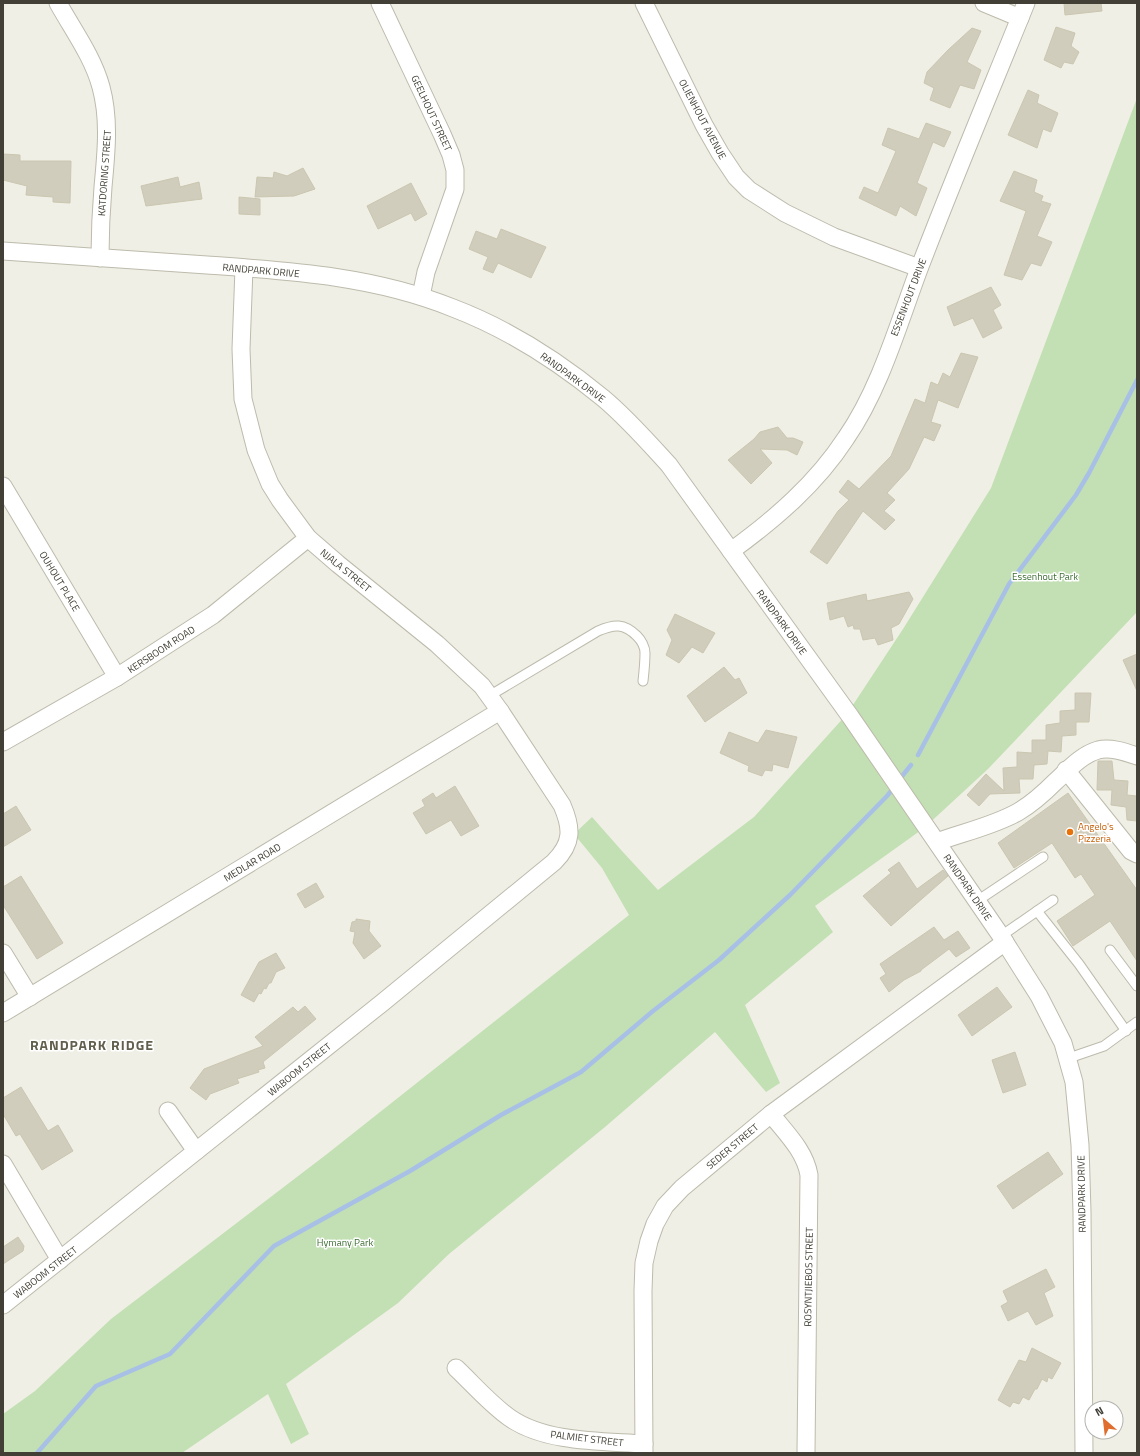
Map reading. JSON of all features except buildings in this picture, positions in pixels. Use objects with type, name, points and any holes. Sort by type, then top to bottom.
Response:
[{"type":"street","name":"KATDORING STREET","points":[[58,3],[87,53],[101,86],[105,105],[107,136],[100,225],[100,258]]},
{"type":"street","name":"GEELHOUT STREET","points":[[380,3],[442,134],[451,155],[455,170],[455,189],[426,272],[421,296]]},
{"type":"street","name":"OLIENHOUT AVENUE","points":[[644,3],[704,125],[736,177],[749,190],[785,213],[834,237],[919,268]]},
{"type":"street","points":[[984,3],[1023,10]]},
{"type":"street","name":"ESSENHOUT DRIVE","points":[[731,551],[753,535],[804,491],[848,437],[858,421],[875,386],[919,268],[1023,10]]},
{"type":"street","name":"RANDPARK DRIVE","points":[[3,251],[335,276],[385,286],[421,296],[471,315],[551,359],[604,398],[641,434],[669,465],[892,776],[937,842],[1003,939],[1039,996],[1063,1043],[1069,1058],[1074,1082],[1080,1144],[1084,1453]]},
{"type":"street","name":"NJALA STREET","points":[[244,268],[241,368],[243,399],[256,450],[270,484],[308,538],[437,644],[467,670],[482,686],[554,792],[568,818]]},
{"type":"street","name":"OUHOUT PLACE","points":[[3,486],[117,677]]},
{"type":"street","name":"KERSBOOM ROAD","points":[[3,742],[117,677],[213,615],[308,538]]},
{"type":"street","name":"MEDLAR ROAD","points":[[3,1013],[500,711]]},
{"type":"street","points":[[937,842],[1005,818],[1020,811],[1056,781],[1066,770],[1086,756],[1098,750],[1112,749],[1137,756]]},
{"type":"street","points":[[1066,770],[1131,851],[1137,854]]},
{"type":"street","name":"WABOOM STREET","points":[[3,1305],[382,1003],[554,862],[562,853],[568,842],[568,818]]},
{"type":"street","name":"SEDER STREET","points":[[644,1449],[644,1263],[655,1224],[665,1206],[682,1188],[771,1114],[1003,939]]},
{"type":"street","points":[[3,952],[30,997]]},
{"type":"street","points":[[168,1111],[196,1151]]},
{"type":"street","name":"ROSYNTJIEBOS STREET","points":[[771,1114],[799,1149],[807,1166],[809,1176],[806,1453]]},
{"type":"street","points":[[3,1164],[60,1260]]},
{"type":"street","name":"PALMIET STREET","points":[[456,1368],[499,1409],[511,1419],[526,1427],[555,1436],[644,1449]]},
{"type":"lane","points":[[490,696],[598,631],[609,626],[629,628],[641,640],[645,651],[643,681]]},
{"type":"lane","points":[[977,901],[1043,856]]},
{"type":"lane","points":[[1003,939],[1053,900]]},
{"type":"lane","points":[[1037,911],[1079,964],[1126,1031]]},
{"type":"lane","points":[[1110,950],[1137,986]]},
{"type":"lane","points":[[1069,1058],[1104,1046],[1137,1022]]},
{"type":"green space","name":"Hymany Park","points":[[1137,98],[1137,612],[988,769],[924,828],[815,906],[833,932],[745,1005],[780,1083],[766,1092],[715,1032],[605,1127],[449,1254],[398,1303],[286,1384],[309,1434],[291,1444],[268,1394],[182,1453],[3,1453],[3,1414],[35,1391],[111,1319],[327,1154],[629,915],[602,868],[574,834],[592,817],[658,890],[754,817],[847,714],[903,629],[991,488]]},
{"type":"waterway","points":[[918,755],[1009,584],[1076,495],[1137,380]]},
{"type":"waterway","points":[[899,780],[911,765]]},
{"type":"waterway","points":[[37,1453],[96,1386],[170,1354],[274,1246],[410,1171],[501,1115],[581,1072],[653,1011],[719,960],[790,895],[895,786]]},
{"type":"place","name":"Angelo's Pizzeria","points":[[1070,832]]},
{"type":"district","name":"RANDPARK RIDGE","points":[[92,1045]]},
{"type":"park label","name":"Essenhout Park","points":[[1045,576]]}]
